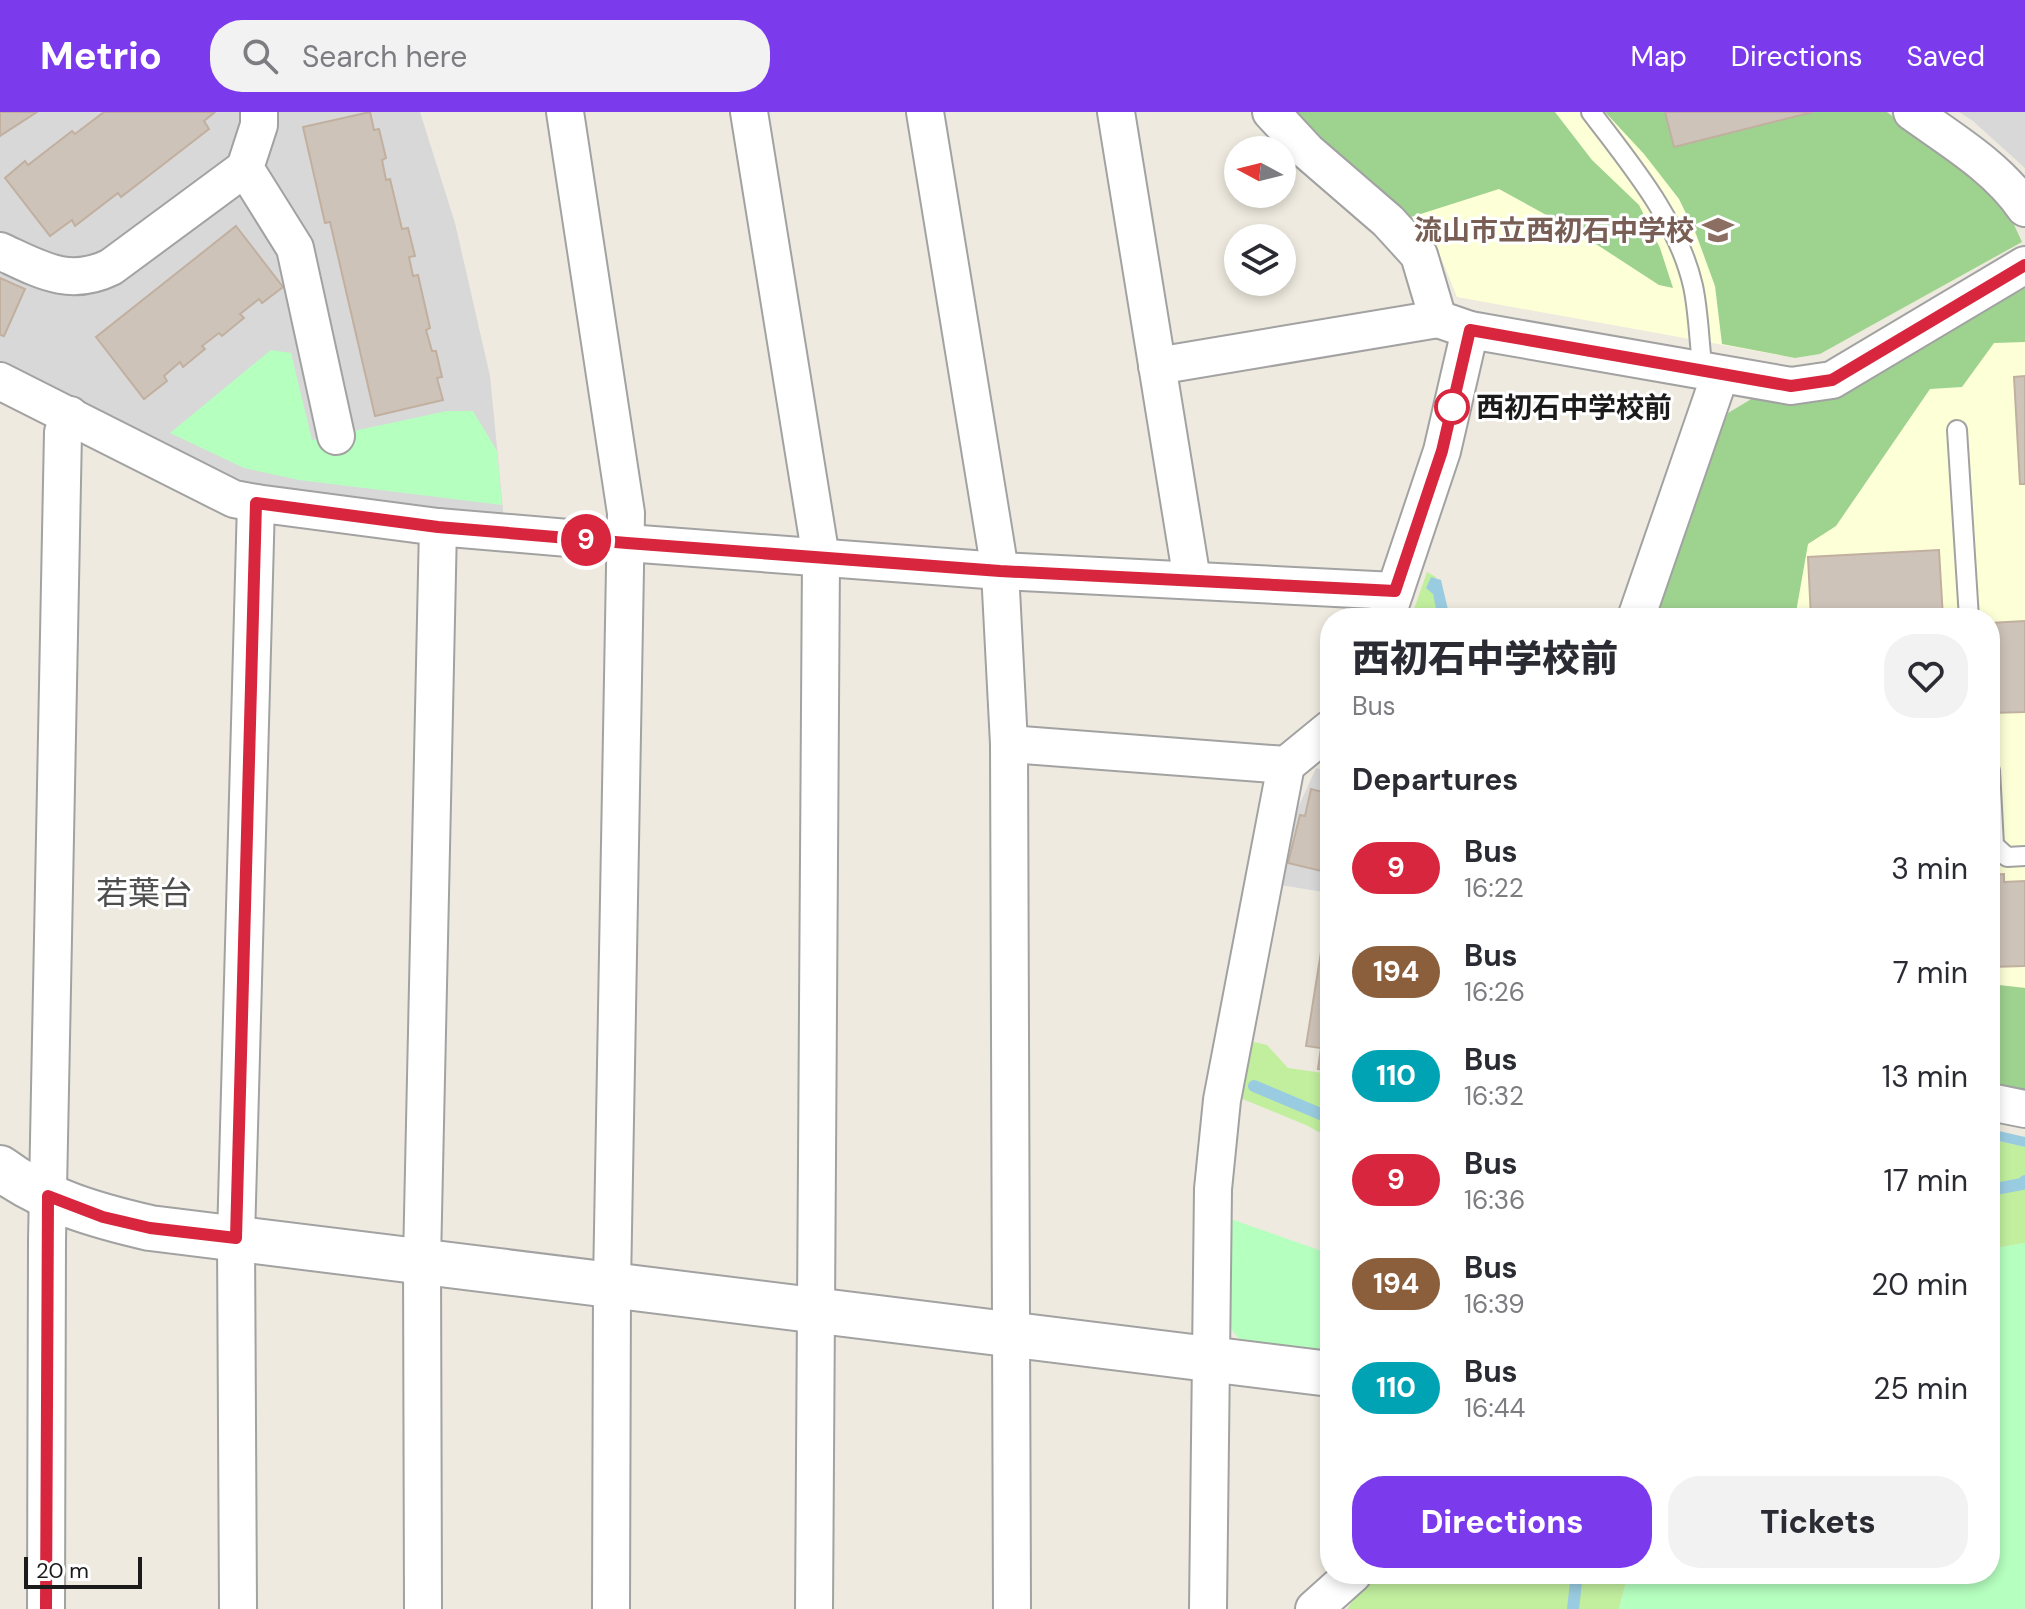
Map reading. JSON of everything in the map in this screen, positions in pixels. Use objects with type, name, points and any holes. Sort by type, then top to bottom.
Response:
[{"type":"street","points":[[0,251],[50,274],[73,277],[96,274],[111,267],[245,168],[259,125],[259,112]]},
{"type":"street","points":[[565,112],[626,513],[627,543],[612,1285],[611,1609]]},
{"type":"street","points":[[749,112],[821,558],[814,1609]]},
{"type":"street","points":[[925,112],[1000,571],[1009,744],[1012,1609]]},
{"type":"street","points":[[1116,112],[1192,580]]},
{"type":"street","points":[[0,381],[234,499],[256,503],[438,527],[1000,571],[1192,580],[1390,605],[1442,451],[1454,324],[1419,255],[1388,221],[1307,151],[1271,112]]},
{"type":"street","points":[[1912,112],[2012,189],[2025,208]]},
{"type":"street","points":[[245,168],[295,248],[336,436]]},
{"type":"street","points":[[1157,366],[1454,324],[1711,374],[1791,386],[1832,380],[2025,265]]},
{"type":"street","points":[[1639,608],[1711,374]]},
{"type":"street","points":[[46,1609],[48,1196],[63,432],[70,415]]},
{"type":"street","points":[[238,1609],[236,1238],[256,503]]},
{"type":"street","points":[[423,1609],[422,1261],[438,527]]},
{"type":"street","points":[[1208,1609],[1213,1189],[1222,1100],[1286,765],[1320,737]]},
{"type":"street","points":[[1009,744],[1286,765]]},
{"type":"street","points":[[2000,1104],[2025,1109]]},
{"type":"street","points":[[0,1168],[23,1185],[48,1196],[103,1217],[150,1228],[1320,1373]]},
{"type":"street","points":[[1314,1609],[1342,1584]]},
{"type":"lane","points":[[1591,112],[1633,168],[1676,234],[1694,287],[1711,374]]},
{"type":"lane","points":[[1957,430],[1968,608]]},
{"type":"lane","points":[[2000,851],[2007,857],[2025,856]]},
{"type":"shaded area","points":[[0,112],[420,112],[455,223],[490,376],[504,520],[295,493],[243,481],[0,361]]},
{"type":"shaded area","name":"流山市立西初石中学校","points":[[1290,112],[1887,112],[2022,242],[1820,354],[1795,358],[1457,297],[1440,255],[1408,218]]},
{"type":"shaded area","points":[[1959,112],[2025,112],[2025,168],[1973,121]]},
{"type":"shaded area","points":[[2025,288],[2025,988],[2000,985],[2000,608],[1765,608],[1843,388]]},
{"type":"shaded area","points":[[1316,768],[1320,769],[1320,891],[1280,885],[1298,808]]},
{"type":"green space","points":[[1290,112],[1555,112],[1592,160],[1639,205],[1660,248],[1673,288],[1659,285],[1579,233],[1499,189],[1408,218]]},
{"type":"green space","points":[[1605,112],[1665,112],[1675,147],[1813,112],[1887,112],[2004,203],[2022,242],[1820,354],[1795,358],[1722,344],[1715,286],[1679,199],[1644,154]]},
{"type":"green space","points":[[2025,288],[2025,342],[1994,343],[1962,387],[1930,389],[1836,526],[1808,544],[1797,608],[1655,608],[1671,557],[1728,413],[1758,395],[1843,388]]},
{"type":"green space","points":[[271,350],[291,353],[312,440],[447,411],[473,411],[497,451],[502,505],[299,480],[244,468],[170,433]]},
{"type":"green space","points":[[1427,572],[1436,577],[1431,588],[1438,608],[1414,608]]},
{"type":"green space","points":[[2000,985],[2025,988],[2025,1091],[2000,1087]]},
{"type":"green space","points":[[1250,1041],[1267,1045],[1288,1068],[1320,1073],[1320,1111],[1256,1084],[1253,1091],[1320,1119],[1320,1133],[1306,1125],[1240,1098]]},
{"type":"green space","points":[[2000,1141],[2025,1147],[2025,1243],[2000,1247]]},
{"type":"green space","points":[[1228,1218],[1320,1250],[1320,1351],[1241,1341],[1226,1323]]},
{"type":"green space","points":[[2025,1243],[2025,1609],[1619,1609],[1625,1584],[2000,1584],[2000,1247]]},
{"type":"green space","points":[[1366,1584],[1625,1584],[1619,1609],[1347,1609]]},
{"type":"water","points":[[1431,577],[1441,580],[1448,608],[1436,608],[1433,594],[1426,588]]},
{"type":"water","points":[[2000,1131],[2025,1137],[2025,1147],[2000,1141]]},
{"type":"building","points":[[0,112],[37,112],[0,136]]},
{"type":"building","points":[[104,112],[215,112],[204,121],[209,129],[121,197],[118,193],[75,226],[72,220],[50,236],[5,178],[25,161],[28,165],[72,131],[75,134]]},
{"type":"building","points":[[370,112],[374,130],[379,129],[386,158],[382,160],[386,180],[390,179],[402,229],[408,228],[415,256],[409,257],[413,276],[418,275],[430,328],[426,330],[432,351],[436,351],[442,377],[437,378],[443,400],[375,416],[330,222],[325,223],[303,127]]},
{"type":"building","points":[[1665,112],[1813,112],[1674,147]]},
{"type":"building","points":[[236,226],[283,287],[262,303],[259,299],[240,314],[244,318],[222,336],[219,333],[202,346],[205,349],[183,367],[180,362],[164,376],[167,381],[144,399],[96,337]]},
{"type":"building","points":[[0,278],[25,289],[4,336],[0,335]]},
{"type":"building","points":[[2025,376],[2025,484],[2020,484],[2014,377]]},
{"type":"building","points":[[1939,550],[1942,608],[1811,608],[1808,557]]},
{"type":"building","points":[[2025,621],[2025,712],[2000,713],[2000,622]]},
{"type":"building","points":[[1311,789],[1320,791],[1320,871],[1288,863],[1300,815],[1305,816]]},
{"type":"building","points":[[2000,874],[2004,874],[2004,882],[2025,881],[2025,966],[2000,967]]},
{"type":"building","points":[[1320,958],[1320,1048],[1306,1046]]},
{"type":"waterway","points":[[1254,1086],[1320,1114]]},
{"type":"waterway","points":[[2000,1188],[2025,1181]]},
{"type":"waterway","points":[[1573,1609],[1576,1584]]},
{"type":"bus line","name":"9","points":[[46,1609],[48,1196],[103,1217],[150,1228],[236,1238],[256,503],[438,527],[627,543],[1000,571],[1395,591],[1442,451],[1470,330],[1791,386],[1832,380],[2025,265]]},
{"type":"place","name":"流山市立西初石中学校","points":[[1718,230]]},
{"type":"place","name":"西初石中学校前","points":[[1452,407]]},
{"type":"district","name":"若葉台","points":[[144,893]]}]
